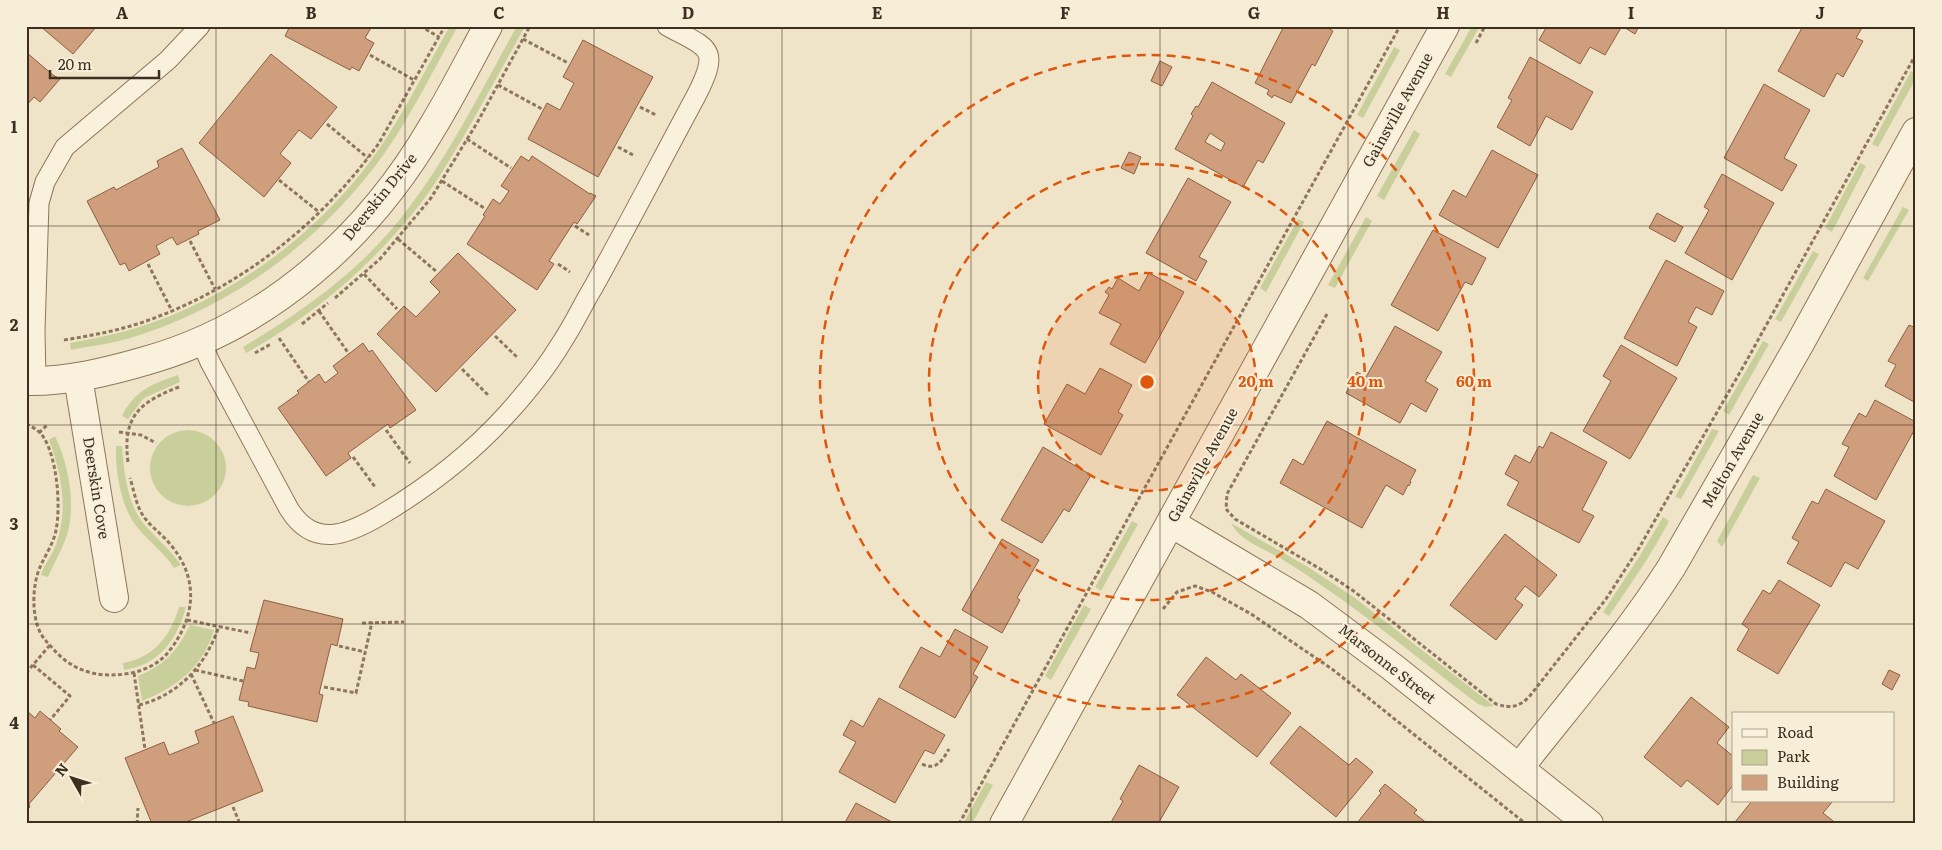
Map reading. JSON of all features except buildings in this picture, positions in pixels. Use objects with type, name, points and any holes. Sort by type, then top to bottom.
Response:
[{"type":"street","name":"Deerskin Drive","points":[[31,381],[78,377],[169,355],[264,309],[315,270],[356,232],[393,185],[433,127],[488,26]]},
{"type":"street","name":"Gainsville Avenue","points":[[1004,824],[1445,26]]},
{"type":"street","name":"Melton Avenue","points":[[1520,768],[1620,641],[1671,568],[1799,345],[1916,132]]},
{"type":"street","name":"Deerskin Cove","points":[[78,377],[114,598]]},
{"type":"street","name":"Marsonne Street","points":[[1171,523],[1309,605],[1391,666],[1589,824]]},
{"type":"lane","points":[[31,381],[35,345],[39,203],[45,182],[65,148],[168,60],[200,26]]},
{"type":"lane","points":[[201,341],[210,362],[289,509],[305,528],[316,533],[328,535],[343,533],[365,524],[427,486],[459,461],[508,413],[562,342],[614,250],[708,72],[710,56],[702,45],[667,26]]},
{"type":"path","points":[[420,26],[440,37]]},
{"type":"path","points":[[35,345],[122,328],[172,311],[237,277],[275,251],[308,224],[344,188],[368,158],[446,26]]},
{"type":"path","points":[[959,824],[1400,26]]},
{"type":"path","points":[[1476,43],[1485,26]]},
{"type":"path","points":[[523,39],[568,63]]},
{"type":"path","points":[[1328,311],[1227,494],[1226,509],[1235,519],[1322,570],[1355,592],[1496,704],[1508,708],[1516,707],[1522,704],[1528,697],[1592,618],[1640,548],[1747,360],[1916,54]]},
{"type":"path","points":[[370,55],[414,80]]},
{"type":"path","points":[[498,85],[542,109]]},
{"type":"path","points":[[327,124],[368,158]]},
{"type":"path","points":[[467,139],[511,168]]},
{"type":"path","points":[[279,180],[319,212]]},
{"type":"path","points":[[442,181],[484,208]]},
{"type":"path","points":[[398,239],[437,272]]},
{"type":"path","points":[[190,241],[215,289]]},
{"type":"path","points":[[148,264],[172,311]]},
{"type":"path","points":[[364,274],[397,309]]},
{"type":"path","points":[[319,311],[349,354]]},
{"type":"path","points":[[279,338],[309,382]]},
{"type":"path","points":[[462,368],[508,413]]},
{"type":"path","points":[[39,433],[47,425]]},
{"type":"path","points":[[386,430],[427,486]]},
{"type":"path","points":[[118,431],[141,435],[156,443]]},
{"type":"path","points":[[354,457],[390,509]]},
{"type":"path","points":[[1159,616],[1177,592],[1194,586],[1212,592],[1251,614],[1332,668],[1526,824]]},
{"type":"path","points":[[188,620],[251,633]]},
{"type":"path","points":[[362,622],[404,622]]},
{"type":"path","points":[[324,686],[356,693],[372,622]]},
{"type":"path","points":[[139,705],[154,702],[170,693],[196,670],[213,642],[219,626]]},
{"type":"path","points":[[26,674],[50,645]]},
{"type":"path","points":[[339,646],[365,652]]},
{"type":"path","points":[[34,665],[70,696],[50,720]]},
{"type":"path","points":[[196,670],[244,681]]},
{"type":"path","points":[[134,673],[146,749]]},
{"type":"path","points":[[191,674],[214,723]]},
{"type":"path","points":[[922,764],[928,767],[939,764],[949,749]]},
{"type":"path","points":[[233,807],[240,824]]},
{"type":"path","points":[[138,808],[138,824]]},
{"type":"green space","points":[[450,26],[458,26],[413,107],[384,154],[359,186],[303,242],[272,267],[239,289],[168,325],[130,338],[71,350],[70,343],[118,333],[153,322],[221,292],[253,272],[312,226],[362,172],[387,138]]},
{"type":"green space","points":[[517,26],[525,26],[464,136],[421,203],[402,226],[362,268],[319,305],[246,353],[243,347],[273,329],[330,288],[382,240],[427,183],[465,121]]},
{"type":"green space","points":[[1472,26],[1480,26],[1451,77],[1445,74]]},
{"type":"green space","points":[[1394,47],[1400,50],[1363,118],[1357,115]]},
{"type":"green space","points":[[1911,71],[1916,73],[1916,78],[1878,147],[1872,144]]},
{"type":"green space","points":[[1414,130],[1420,134],[1384,200],[1377,196]]},
{"type":"green space","points":[[1860,163],[1866,166],[1832,232],[1825,228]]},
{"type":"green space","points":[[1903,207],[1909,210],[1868,281],[1863,278]]},
{"type":"green space","points":[[1366,217],[1372,221],[1335,288],[1328,285]]},
{"type":"green space","points":[[1298,219],[1304,222],[1266,292],[1260,288]]},
{"type":"green space","points":[[1813,251],[1819,254],[1781,322],[1775,319]]},
{"type":"green space","points":[[1763,341],[1769,344],[1729,415],[1723,411]]},
{"type":"green space","points":[[178,375],[180,382],[144,398],[128,419],[122,416],[127,407],[145,389]]},
{"type":"green space","points":[[1712,429],[1719,431],[1681,499],[1675,497]]},
{"type":"green space","points":[[188,430],[203,433],[215,441],[223,453],[226,468],[223,483],[215,495],[203,503],[188,506],[173,503],[161,495],[153,483],[150,468],[153,453],[161,441],[173,433]]},
{"type":"green space","points":[[55,436],[64,459],[70,485],[71,511],[67,535],[48,577],[41,575],[55,547],[62,520],[63,507],[60,480],[49,440]]},
{"type":"green space","points":[[116,446],[122,446],[127,487],[138,516],[181,565],[174,568],[131,519],[120,489]]},
{"type":"green space","points":[[1753,475],[1760,478],[1722,547],[1717,541]]},
{"type":"green space","points":[[1663,517],[1669,521],[1609,616],[1603,612]]},
{"type":"green space","points":[[1132,521],[1138,524],[1101,591],[1095,587]]},
{"type":"green space","points":[[1231,523],[1308,567],[1355,598],[1494,706],[1486,707],[1478,704],[1331,592],[1280,558],[1252,544],[1240,535]]},
{"type":"green space","points":[[1084,605],[1091,609],[1051,680],[1045,676]]},
{"type":"green space","points":[[179,607],[186,607],[172,640],[165,649],[147,663],[124,670],[123,663],[144,656],[160,644],[171,627]]},
{"type":"green space","points":[[190,625],[214,630],[203,655],[196,665],[177,682],[142,701],[138,676],[163,662],[175,650]]},
{"type":"green space","points":[[986,782],[993,785],[972,824],[963,824]]}]
